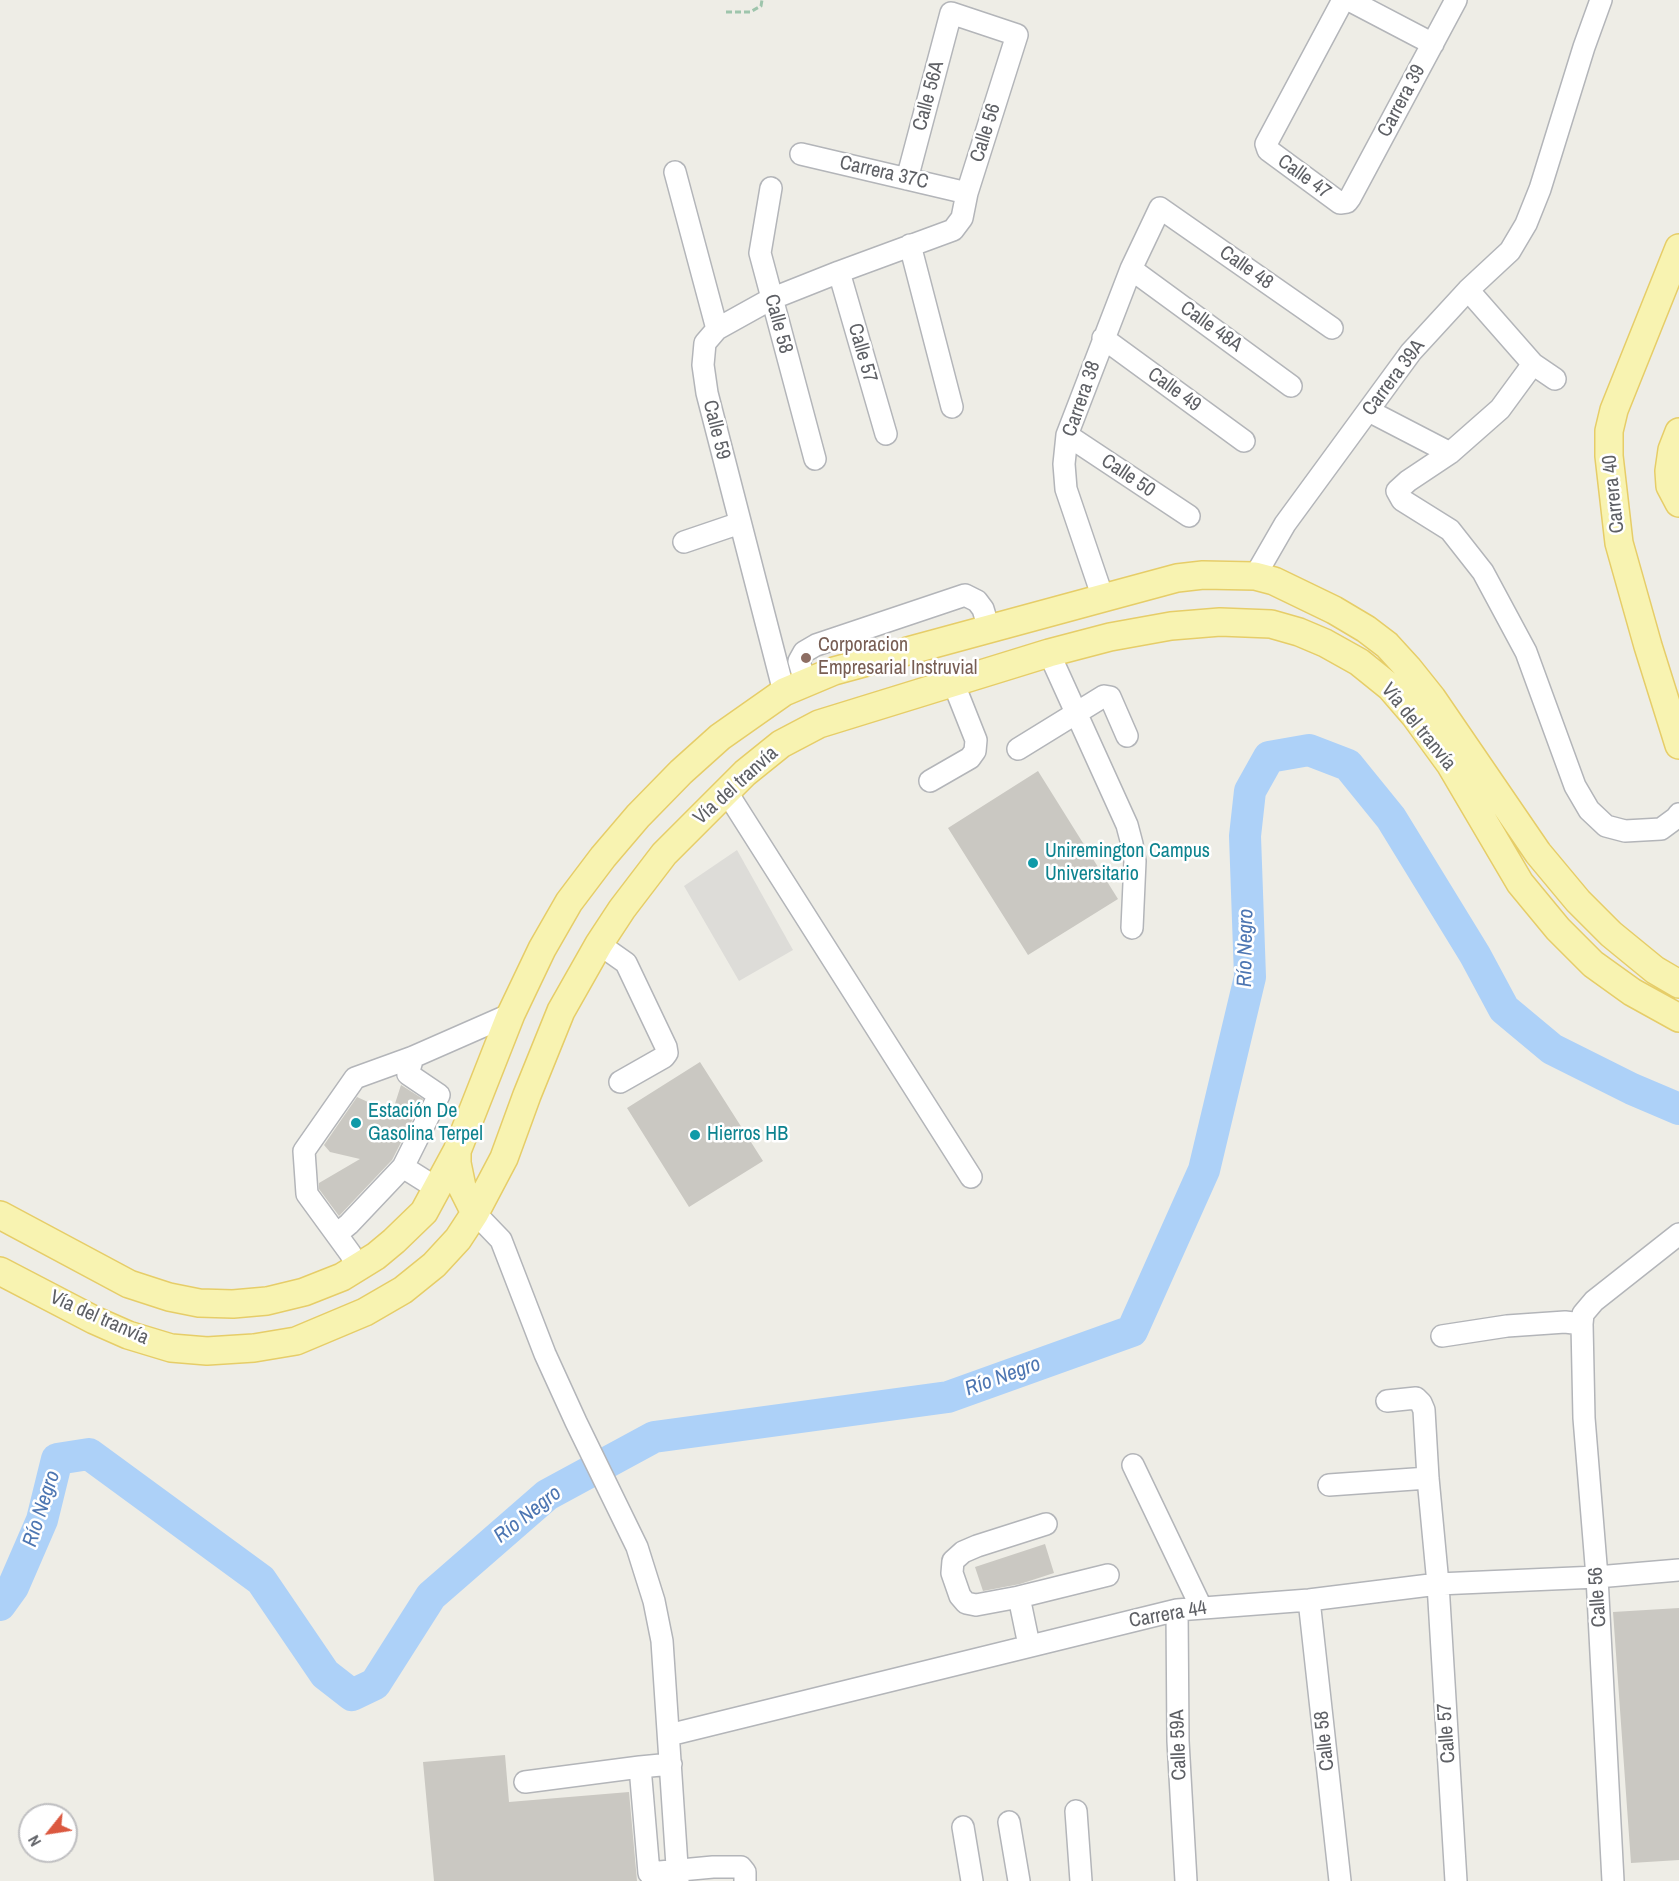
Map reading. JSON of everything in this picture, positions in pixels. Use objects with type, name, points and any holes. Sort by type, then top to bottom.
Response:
[{"type":"main road","name":"Carrera 40","points":[[1679,248],[1614,410],[1609,439],[1619,543],[1679,745]]},
{"type":"main road","points":[[1679,432],[1671,450],[1669,471],[1670,486],[1679,503]]},
{"type":"main road","name":"Vía del tranvía","points":[[0,1215],[129,1284],[169,1297],[199,1303],[233,1304],[267,1301],[304,1292],[342,1276],[394,1241],[424,1212],[457,1151],[511,1014],[542,950],[569,902],[631,825],[681,772],[720,737],[794,687],[834,671],[1177,578],[1203,574],[1255,576],[1274,581],[1366,629],[1387,645],[1432,698],[1538,853],[1578,901],[1611,934],[1655,970],[1679,984]]},
{"type":"main road","name":"Vía del tranvía","points":[[0,1271],[128,1335],[171,1347],[195,1350],[254,1348],[296,1341],[365,1312],[403,1290],[459,1239],[475,1214],[504,1158],[561,1011],[599,944],[622,909],[664,854],[726,791],[781,744],[819,724],[953,682],[1110,637],[1171,626],[1220,622],[1271,624],[1325,643],[1359,662],[1390,687],[1415,716],[1450,764],[1520,883],[1558,929],[1593,964],[1632,992],[1679,1018]]},
{"type":"main road","points":[[457,1151],[462,1187],[475,1214]]},
{"type":"main road","points":[[424,1212],[447,1211],[475,1214]]},
{"type":"street","name":"Calle 47","points":[[1343,0],[1266,144],[1268,150],[1340,203],[1347,202]]},
{"type":"street","points":[[1349,0],[1433,44]]},
{"type":"street","name":"Carrera 39","points":[[1347,202],[1456,0]]},
{"type":"street","name":"Carrera 39A","points":[[1255,576],[1285,524],[1411,352],[1468,290],[1510,251],[1526,224],[1540,189],[1601,0]]},
{"type":"street","name":"Calle 56","points":[[910,245],[953,230],[962,218],[967,193],[1017,35],[951,13]]},
{"type":"street","name":"Calle 56A","points":[[907,179],[951,13]]},
{"type":"street","name":"Carrera 37C","points":[[801,154],[967,193]]},
{"type":"street","points":[[675,172],[717,329],[771,298],[910,245],[952,407]]},
{"type":"street","name":"Calle 58","points":[[771,188],[760,253],[815,459]]},
{"type":"street","name":"Carrera 38","points":[[1103,598],[1066,489],[1064,464],[1067,435],[1131,268],[1160,208]]},
{"type":"street","name":"Calle 48","points":[[1160,208],[1332,328]]},
{"type":"street","name":"Calle 48A","points":[[1131,268],[1291,386]]},
{"type":"street","name":"Calle 57","points":[[839,272],[886,434]]},
{"type":"street","points":[[1468,290],[1533,364],[1555,379]]},
{"type":"street","name":"Calle 59","points":[[717,329],[705,343],[703,365],[707,393],[740,522],[794,687]]},
{"type":"street","name":"Calle 49","points":[[1103,338],[1244,441]]},
{"type":"street","points":[[1533,364],[1500,408],[1450,453],[1397,490],[1402,500],[1450,530],[1483,572],[1526,652],[1575,786],[1589,810],[1606,826],[1624,831],[1661,828],[1679,814]]},
{"type":"street","points":[[1369,411],[1450,453]]},
{"type":"street","name":"Calle 50","points":[[1067,435],[1189,516]]},
{"type":"street","points":[[684,542],[740,522]]},
{"type":"street","points":[[794,687],[798,661],[804,652],[816,645],[964,595],[977,601],[983,609],[989,629]]},
{"type":"street","points":[[1049,653],[1127,825],[1135,861],[1132,928]]},
{"type":"street","points":[[930,781],[970,758],[975,751],[976,740],[953,682]]},
{"type":"street","points":[[1018,748],[1104,696],[1110,698],[1127,736]]},
{"type":"street","points":[[726,791],[970,1177]]},
{"type":"street","points":[[599,944],[626,963],[667,1053],[664,1057],[620,1082]]},
{"type":"street","points":[[358,1267],[308,1194],[304,1151],[354,1078],[413,1057],[511,1014]]},
{"type":"street","points":[[337,1234],[350,1224],[403,1167],[439,1095],[408,1074],[413,1057]]},
{"type":"street","points":[[403,1167],[438,1189]]},
{"type":"street","points":[[475,1214],[501,1240],[545,1354],[637,1547],[654,1601],[662,1641],[678,1876]]},
{"type":"street","points":[[1442,1336],[1508,1326],[1582,1319],[1594,1300],[1679,1234]]},
{"type":"street","name":"Calle 56","points":[[1582,1319],[1584,1418],[1597,1577],[1613,1881]]},
{"type":"street","name":"Calle 57","points":[[1387,1401],[1416,1398],[1421,1402],[1424,1410],[1438,1584],[1456,1881]]},
{"type":"street","points":[[1133,1465],[1200,1607]]},
{"type":"street","points":[[1329,1485],[1428,1478]]},
{"type":"street","points":[[1046,1524],[977,1546],[963,1552],[953,1561],[952,1573],[960,1596],[966,1603],[976,1605],[1019,1597],[1108,1575]]},
{"type":"street","name":"Carrera 44","points":[[669,1735],[1177,1610],[1309,1600],[1438,1584],[1597,1577],[1679,1570]]},
{"type":"street","points":[[1019,1597],[1029,1645]]},
{"type":"street","name":"Calle 58","points":[[1309,1600],[1340,1881]]},
{"type":"street","name":"Calle 59A","points":[[1177,1610],[1178,1741],[1186,1881]]},
{"type":"street","points":[[525,1782],[671,1764]]},
{"type":"street","points":[[640,1767],[649,1877],[678,1876],[713,1867],[741,1867],[745,1872],[745,1881]]},
{"type":"street","points":[[1076,1811],[1081,1881]]},
{"type":"street","points":[[1009,1822],[1018,1881]]},
{"type":"street","points":[[963,1827],[972,1881]]},
{"type":"path","points":[[726,12],[750,12],[760,6],[762,0]]},
{"type":"shaded area","points":[[737,850],[793,950],[739,981],[684,886]]},
{"type":"building","name":"Uniremington Campus Universitario","points":[[1038,771],[1118,899],[1028,955],[948,828]]},
{"type":"building","name":"Hierros HB","points":[[700,1062],[763,1161],[689,1207],[627,1108]]},
{"type":"building","points":[[401,1085],[423,1099],[392,1160],[339,1216],[319,1189],[319,1183],[360,1159],[330,1152],[324,1145],[357,1097],[392,1113]]},
{"type":"building","points":[[1045,1544],[1054,1573],[1020,1584],[983,1591],[975,1567]]},
{"type":"building","points":[[1679,1608],[1679,1860],[1631,1863],[1613,1612]]},
{"type":"building","points":[[505,1755],[509,1802],[629,1792],[637,1881],[434,1881],[423,1762]]},
{"type":"waterway","name":"Río Negro","points":[[0,1605],[13,1587],[42,1520],[57,1459],[89,1454],[261,1580],[325,1674],[352,1695],[375,1684],[431,1596],[547,1495],[654,1437],[948,1397],[1132,1331],[1204,1170],[1250,977],[1245,836],[1250,791],[1269,757],[1309,750],[1348,765],[1391,818],[1475,955],[1504,1009],[1552,1049],[1632,1089],[1679,1109]]},
{"type":"place","name":"Corporacion Empresarial Instruvial","points":[[806,658]]},
{"type":"place","name":"Uniremington Campus Universitario","points":[[1033,863]]},
{"type":"place","name":"Estación De Gasolina Terpel","points":[[356,1123]]},
{"type":"place","name":"Hierros HB","points":[[695,1135]]}]
